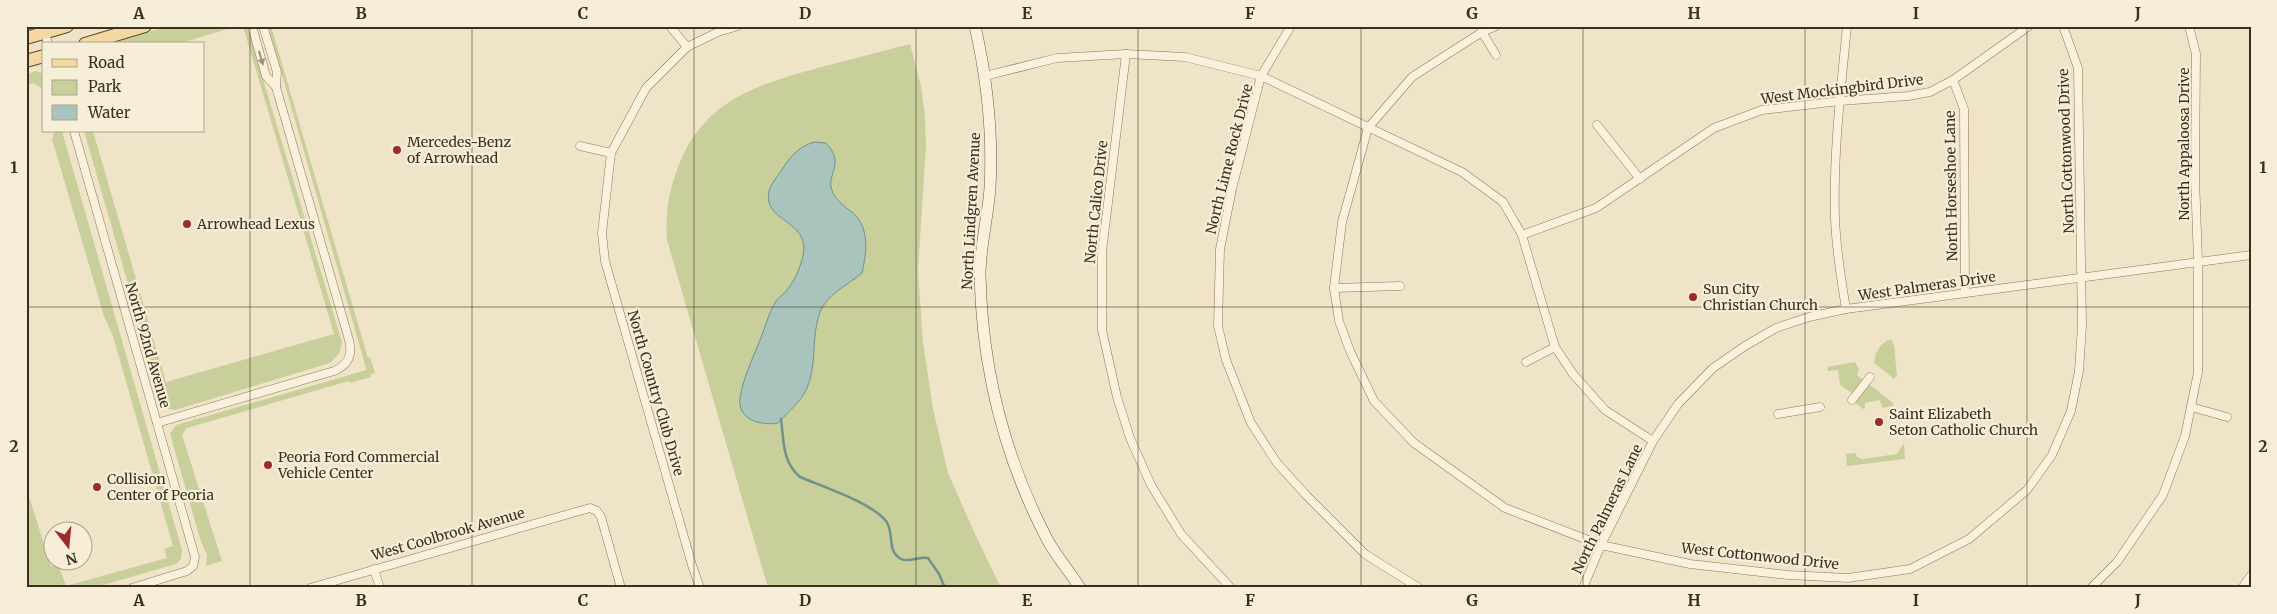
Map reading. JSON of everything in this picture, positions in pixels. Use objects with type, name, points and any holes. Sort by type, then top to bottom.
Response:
[{"type":"main road","points":[[26,38],[47,38],[68,26]]},
{"type":"main road","points":[[91,42],[145,26]]},
{"type":"main road","points":[[26,61],[42,57]]},
{"type":"street","points":[[252,26],[266,76],[276,87]]},
{"type":"street","points":[[157,423],[334,371],[345,364],[351,354],[349,340],[276,87],[277,72],[263,26]]},
{"type":"street","points":[[670,26],[687,47]]},
{"type":"street","points":[[580,146],[611,153],[646,88],[687,47],[718,32],[738,26]]},
{"type":"street","name":"North Lindgren Avenue","points":[[975,26],[985,76],[990,124],[990,174],[980,273],[986,361],[1006,443],[1020,481],[1049,542],[1080,588]]},
{"type":"street","name":"North Lime Rock Drive","points":[[1291,26],[1262,76],[1232,189],[1220,249],[1218,326],[1226,360],[1251,423],[1277,463],[1365,554],[1419,588]]},
{"type":"street","points":[[1368,128],[1412,77],[1482,32],[1496,26]]},
{"type":"street","points":[[1846,309],[1835,216],[1840,101],[1847,26]]},
{"type":"street","name":"West Mockingbird Drive","points":[[1522,235],[1596,208],[1714,128],[1762,110],[1840,101],[1908,96],[1930,92],[1953,80],[2029,26]]},
{"type":"street","name":"North Cottonwood Drive","points":[[2064,26],[2078,68],[2082,278]]},
{"type":"street","name":"North Appaloosa Drive","points":[[2091,588],[2118,562],[2163,495],[2185,436],[2198,372],[2198,262],[2195,177],[2196,54],[2189,26]]},
{"type":"street","points":[[1482,32],[1496,55]]},
{"type":"street","points":[[985,76],[1056,58],[1126,54],[1185,57],[1262,76],[1462,172],[1503,202],[1522,235],[1555,347],[1573,374],[1605,410],[1653,441]]},
{"type":"street","name":"North Calico Drive","points":[[1126,54],[1102,252],[1102,330],[1117,397],[1130,438],[1152,485],[1181,534],[1231,588]]},
{"type":"street","name":"North Horseshoe Lane","points":[[1953,80],[1964,109],[1965,293]]},
{"type":"street","points":[[1597,125],[1640,179]]},
{"type":"street","name":"West Cottonwood Drive","points":[[1368,128],[1342,222],[1334,288],[1339,321],[1350,351],[1374,401],[1414,443],[1506,508],[1601,545],[1690,564],[1788,575],[1848,578],[1910,569],[1969,539],[2027,490],[2052,455],[2067,420],[2079,371],[2082,326],[2082,278]]},
{"type":"street","name":"North 92nd Avenue","points":[[74,132],[194,553],[193,566],[187,571],[168,578]]},
{"type":"street","name":"North Country Club Drive","points":[[611,153],[602,233],[605,261],[700,588]]},
{"type":"street","name":"West Palmeras Drive","points":[[1653,441],[1678,404],[1714,368],[1776,328],[1809,317],[1846,309],[2251,255]]},
{"type":"street","points":[[1334,288],[1400,286]]},
{"type":"street","points":[[1526,362],[1555,347]]},
{"type":"street","points":[[1852,400],[1870,378]]},
{"type":"street","points":[[1778,414],[1820,407]]},
{"type":"street","points":[[2191,407],[2227,417]]},
{"type":"street","name":"North Palmeras Lane","points":[[1583,588],[1601,545],[1653,441]]},
{"type":"street","name":"West Coolbrook Avenue","points":[[310,588],[582,509],[594,509],[601,517],[621,588]]},
{"type":"street","points":[[374,569],[380,588]]},
{"type":"street","points":[[2242,588],[2251,575]]},
{"type":"street","points":[[138,587],[168,578]]},
{"type":"street","points":[[162,588],[168,578]]},
{"type":"green space","points":[[176,26],[237,26],[185,42],[117,42],[161,28]]},
{"type":"green space","points":[[243,26],[247,26],[342,342],[339,354],[330,363],[175,410],[168,409],[163,405],[84,132],[93,132],[166,382],[334,334]]},
{"type":"green space","points":[[268,26],[271,26],[368,358],[370,357],[375,373],[371,374],[371,377],[350,383],[349,381],[187,428],[182,435],[222,561],[206,566],[207,555],[201,542],[170,434],[176,425],[366,370]]},
{"type":"green space","points":[[910,44],[921,86],[925,116],[926,146],[918,271],[923,342],[933,409],[948,473],[1001,588],[768,588],[667,240],[666,222],[671,189],[686,149],[699,129],[714,113],[731,101],[750,90],[771,82]]},
{"type":"green space","points":[[36,71],[42,73],[42,88],[33,83],[26,85],[26,74]]},
{"type":"green space","points":[[55,132],[62,132],[182,550],[181,559],[176,564],[93,588],[26,588],[26,487],[42,538],[42,572],[61,572],[66,586],[167,558],[164,549],[173,546],[113,336],[104,316],[52,139]]},
{"type":"green space","points":[[1891,339],[1894,345],[1897,376],[1894,379],[1874,363],[1879,348],[1884,342]]},
{"type":"green space","points":[[1855,362],[1859,370],[1857,375],[1863,380],[1852,393],[1840,385],[1838,370],[1828,371],[1827,367]]},
{"type":"green space","points":[[1869,384],[1893,403],[1893,406],[1883,408],[1879,400],[1865,403],[1865,408],[1863,409],[1854,402]]},
{"type":"green space","points":[[1904,443],[1905,459],[1847,466],[1846,454],[1856,453],[1857,457],[1863,459],[1897,454]]},
{"type":"water","points":[[814,142],[826,143],[835,158],[831,186],[836,198],[858,218],[862,225],[866,240],[864,265],[862,273],[833,295],[820,312],[817,321],[810,380],[801,398],[778,423],[758,422],[742,412],[740,398],[743,383],[771,310],[776,301],[786,291],[799,269],[804,244],[794,228],[772,209],[769,201],[769,191],[791,157],[803,147]]},
{"type":"waterway","points":[[781,419],[785,451],[794,471],[800,477],[846,496],[879,514],[889,526],[892,547],[896,556],[904,560],[928,558],[939,574],[945,588]]},
{"type":"place","name":"Mercedes-Benz of Arrowhead","points":[[397,150]]},
{"type":"place","name":"Arrowhead Lexus","points":[[187,224]]},
{"type":"place","name":"Sun City Christian Church","points":[[1693,297]]},
{"type":"place","name":"Saint Elizabeth Seton Catholic Church","points":[[1879,422]]},
{"type":"place","name":"Peoria Ford Commercial Vehicle Center","points":[[268,465]]},
{"type":"place","name":"Collision Center of Peoria","points":[[97,487]]}]
